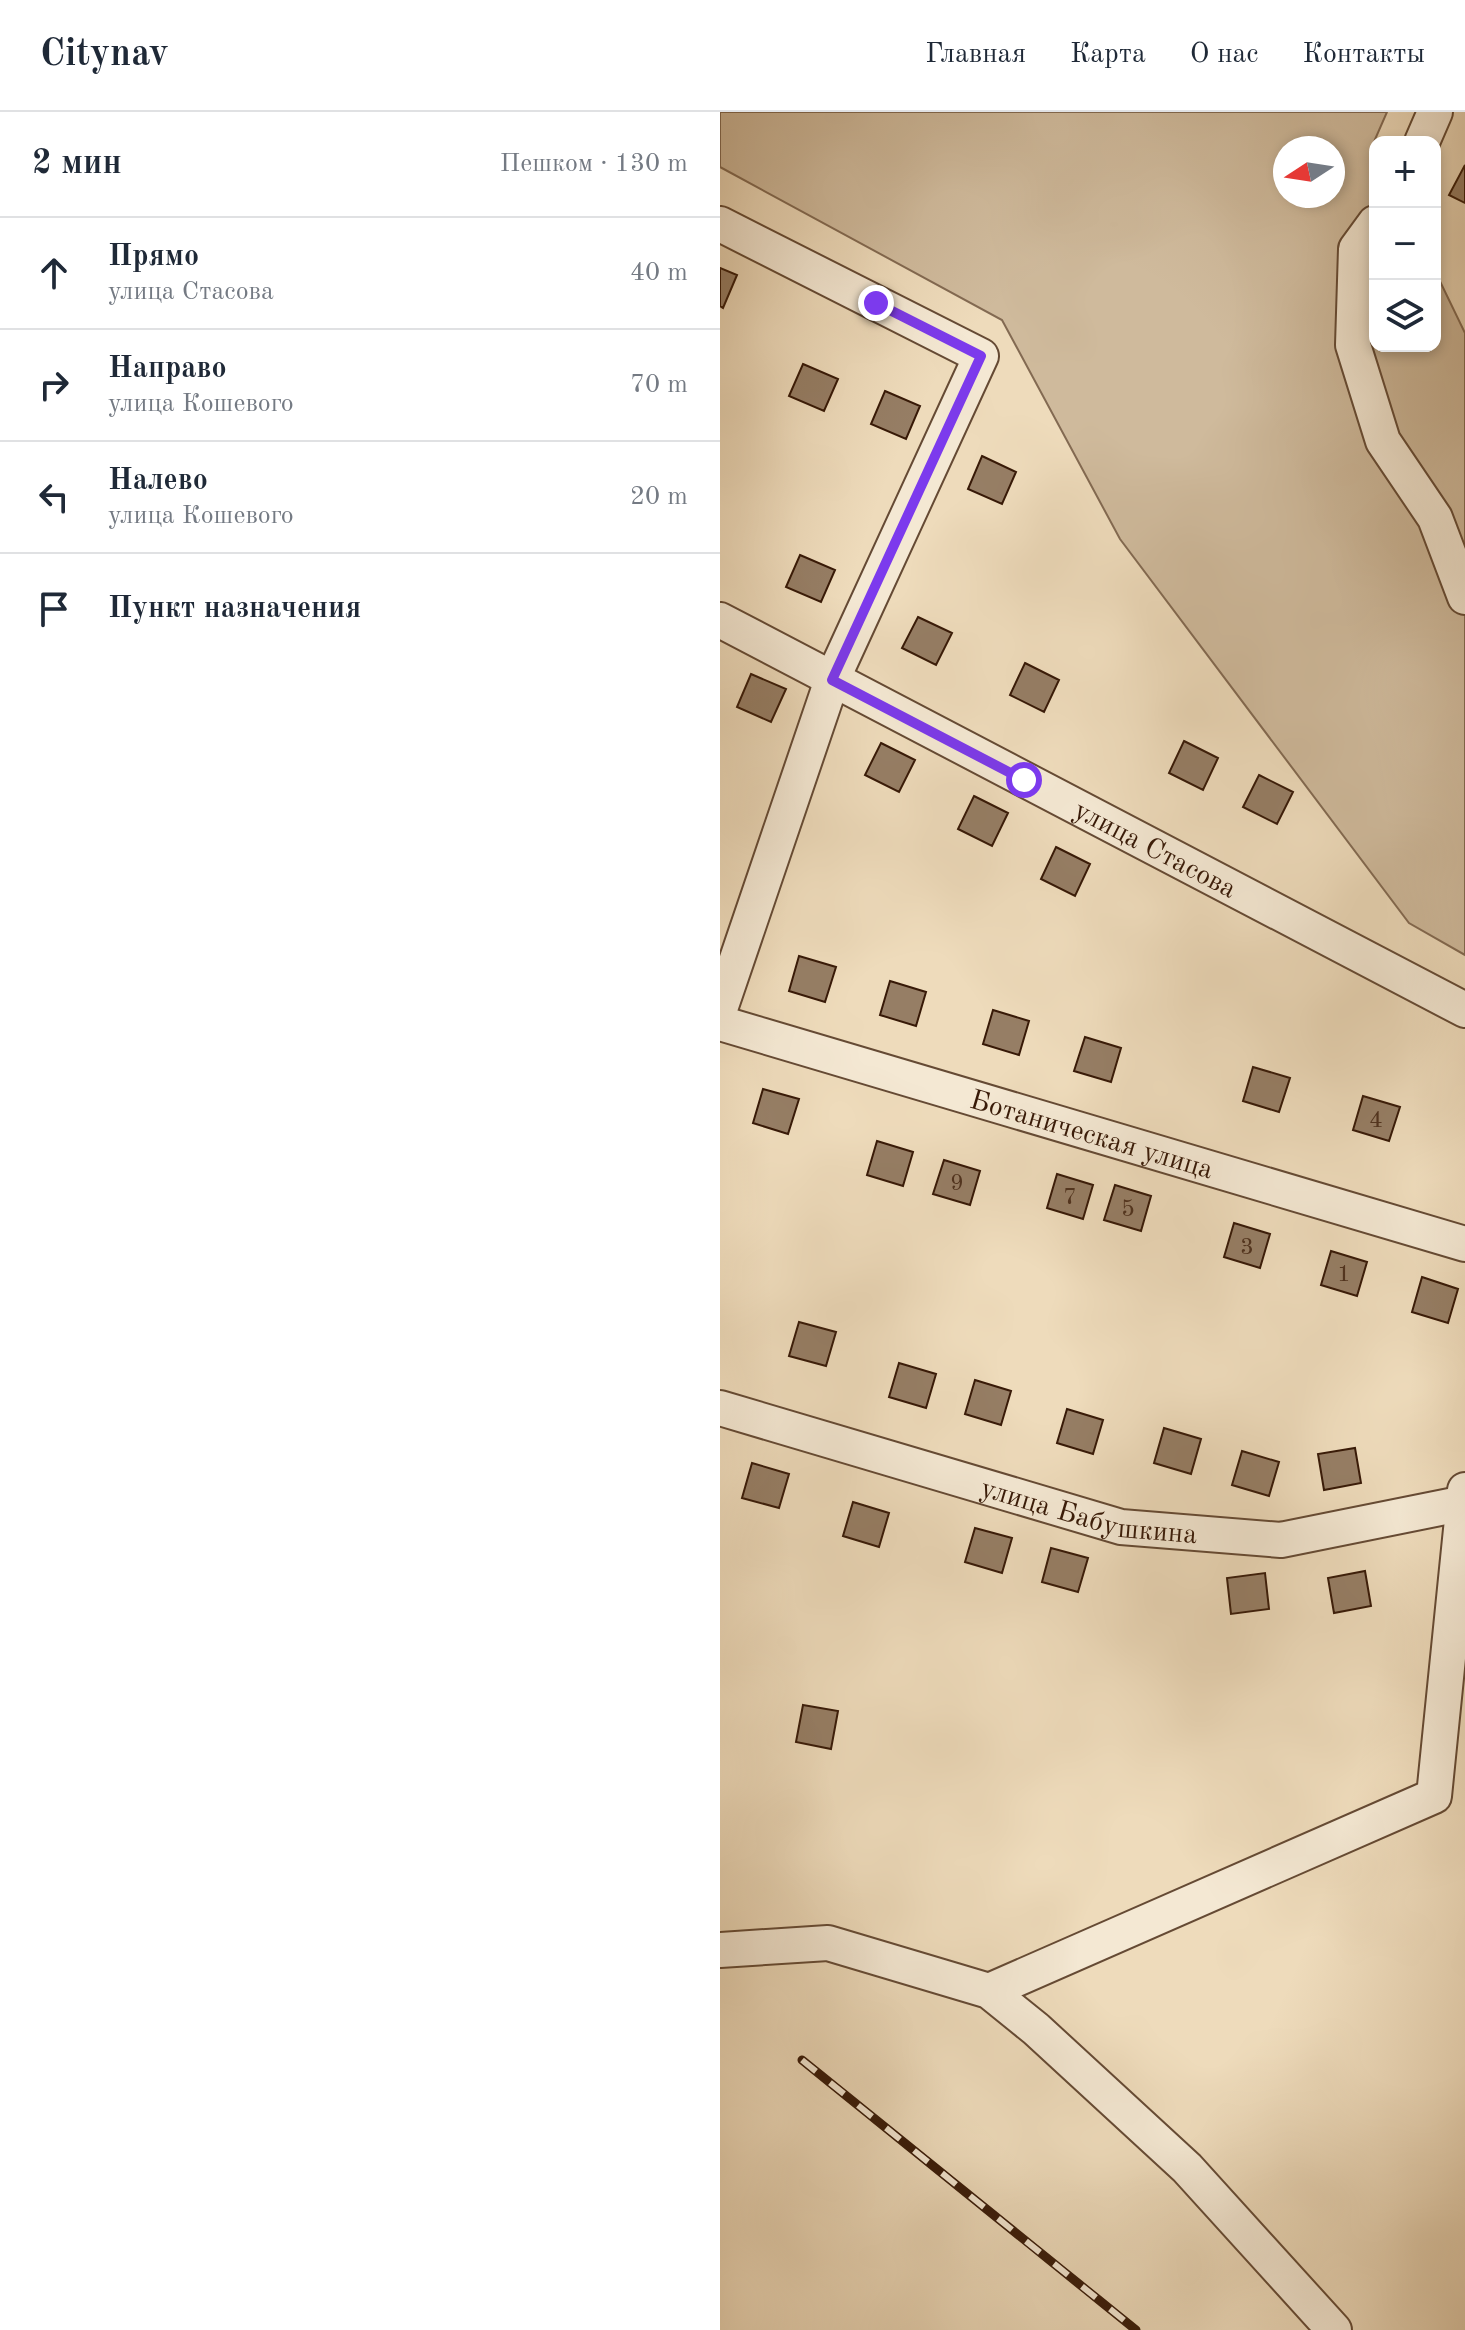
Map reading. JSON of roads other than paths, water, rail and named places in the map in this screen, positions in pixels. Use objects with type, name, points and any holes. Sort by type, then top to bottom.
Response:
[{"type":"street","points":[[1425,136],[1435,112]]},
{"type":"street","points":[[720,224],[981,356],[832,680],[720,1009]]},
{"type":"street","points":[[1369,231],[1356,249],[1353,345],[1383,441],[1435,518],[1465,597]]},
{"type":"street","name":"улица Стасова","points":[[720,620],[1465,1010]]},
{"type":"street","name":"Ботаническая улица","points":[[720,1023],[1465,1244]]},
{"type":"street","name":"улица Бабушкина","points":[[720,1408],[1121,1527],[1281,1540],[1464,1499]]},
{"type":"street","points":[[989,1991],[1434,1796],[1464,1499]]},
{"type":"street","points":[[720,1950],[828,1943],[989,1991],[1036,2029],[1187,2168],[1334,2330]]},
{"type":"railway","points":[[802,2060],[1136,2330]]}]
